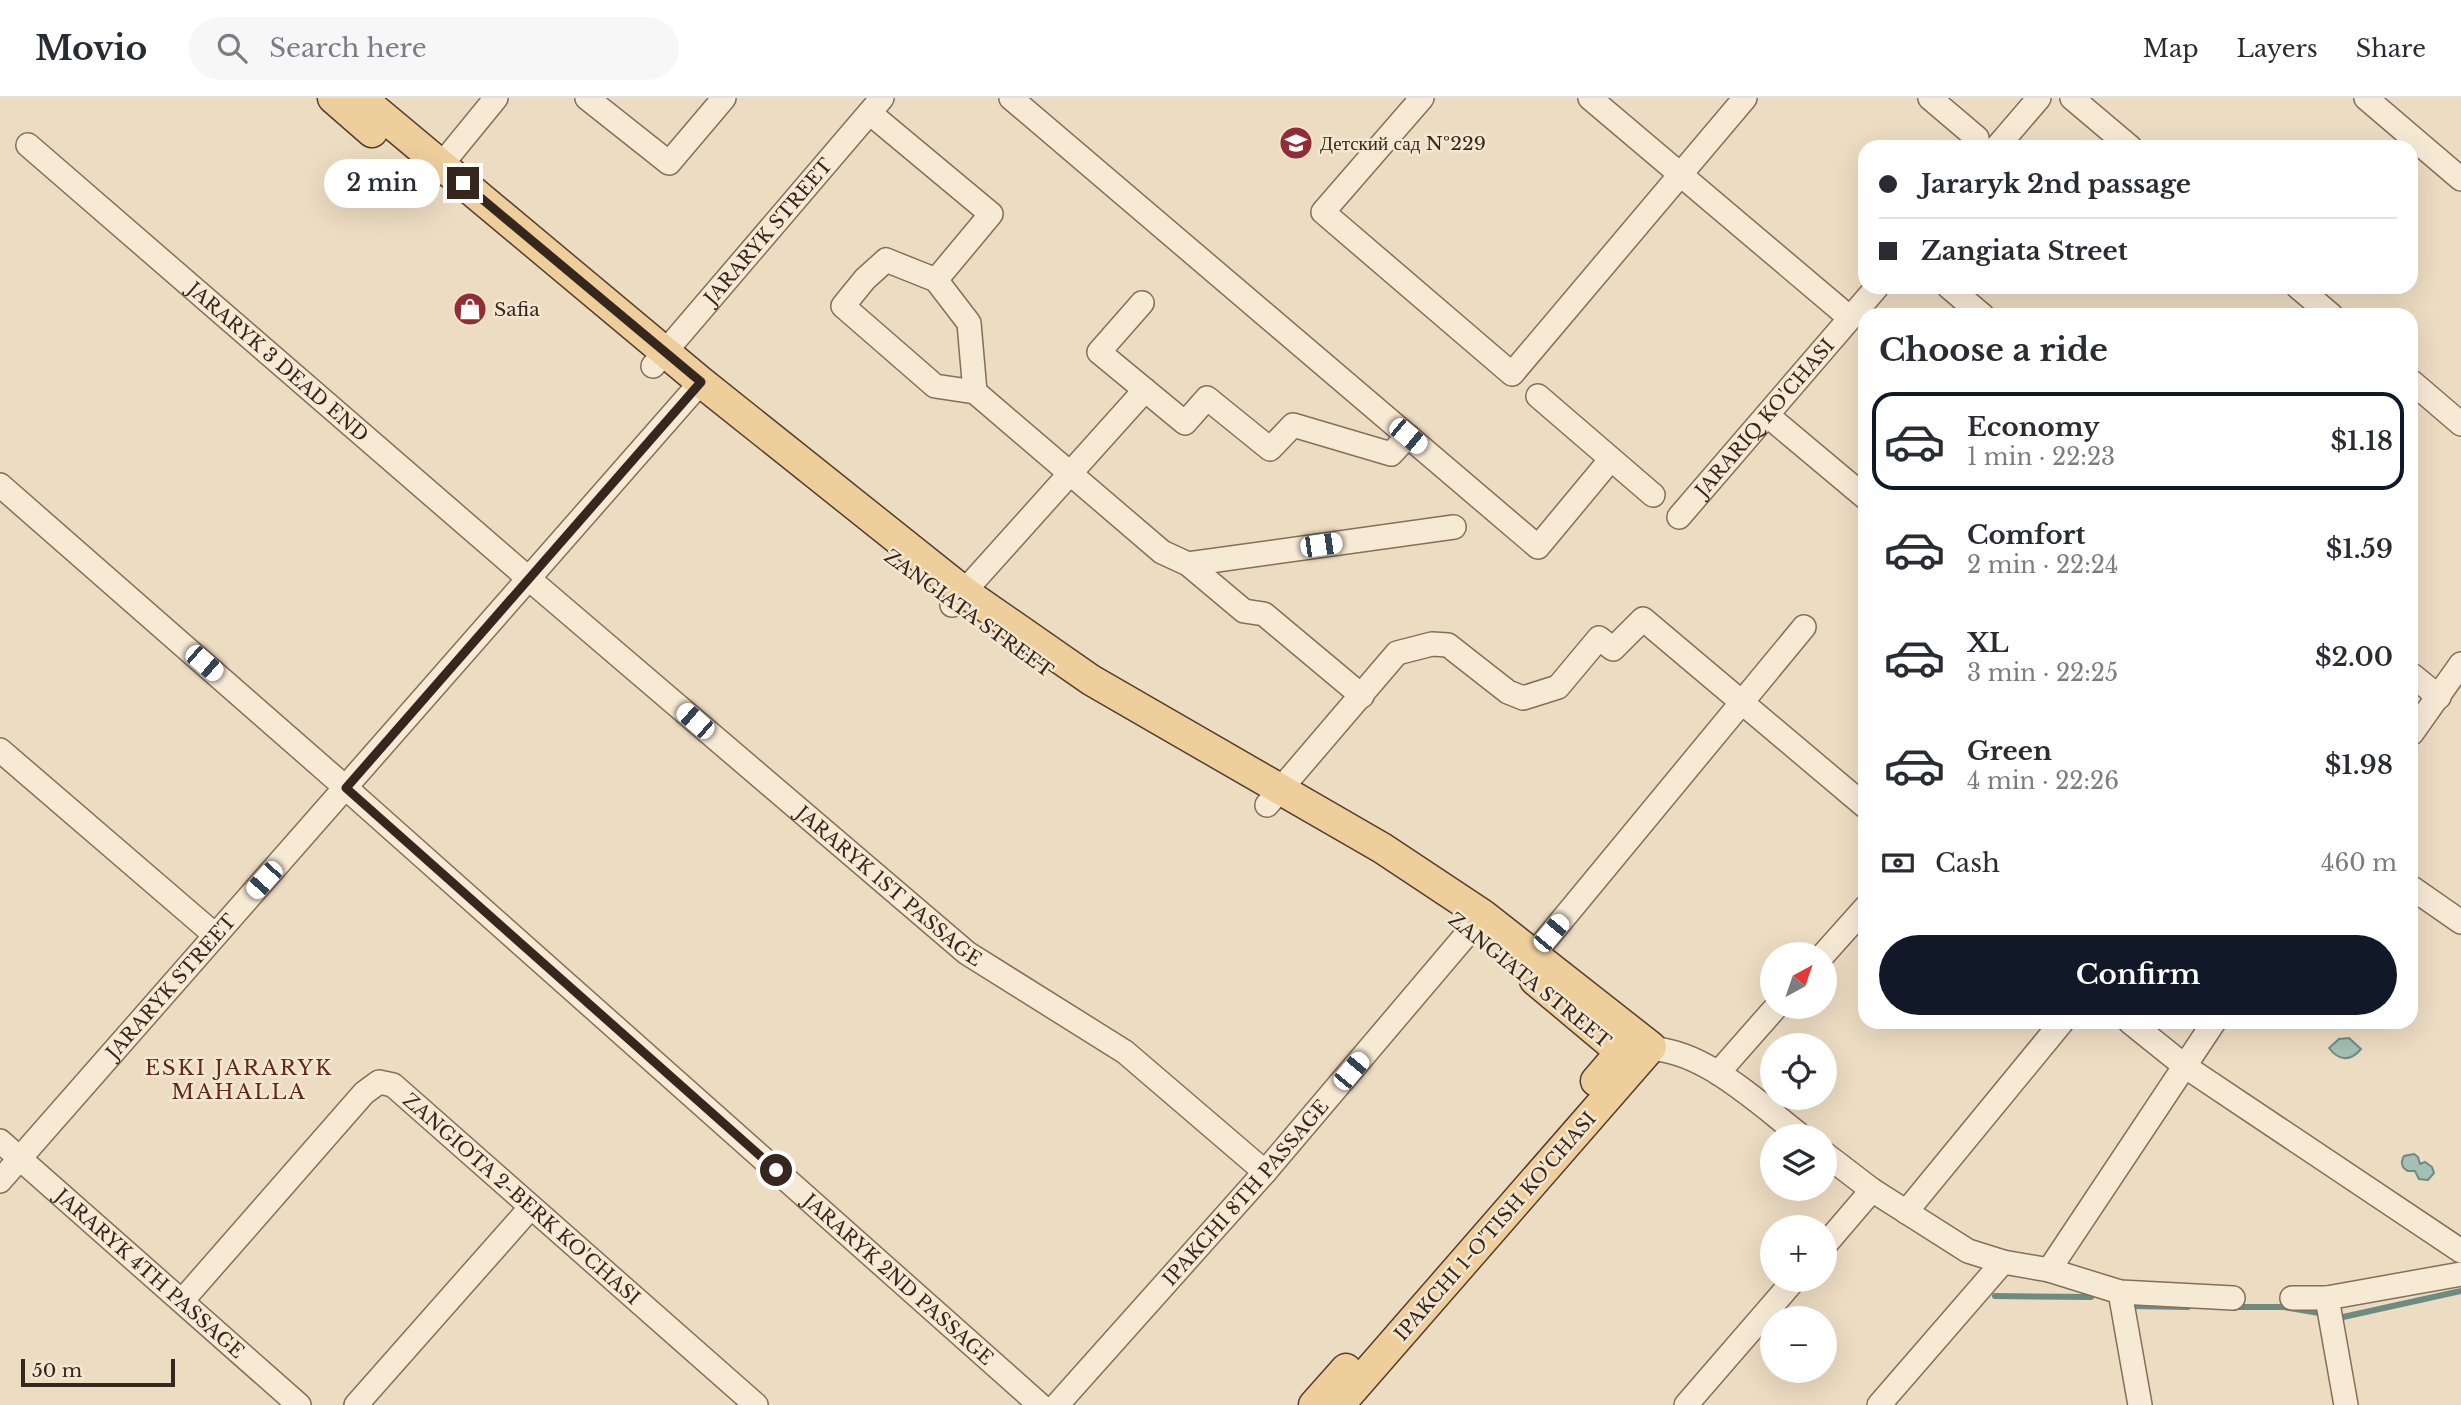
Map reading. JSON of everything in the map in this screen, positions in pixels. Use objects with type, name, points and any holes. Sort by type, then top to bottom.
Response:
[{"type":"main road","name":"ZANGIATA STREET","points":[[332,98],[435,173],[695,389],[957,598],[1274,797],[1382,848],[1478,922],[1621,1052]]},
{"type":"main road","name":"ZANGIATA STREET","points":[[361,98],[435,173]]},
{"type":"main road","name":"ZANGIATA STREET","points":[[1478,922],[1534,954],[1651,1047]]},
{"type":"main road","name":"IPAKCHI 1-O'TISH KO'CHASI","points":[[1339,1405],[1651,1047]]},
{"type":"main road","name":"IPAKCHI 1-O'TISH KO'CHASI","points":[[1314,1405],[1621,1052]]},
{"type":"street","points":[[435,173],[496,98]]},
{"type":"street","points":[[587,98],[668,163],[724,98]]},
{"type":"street","points":[[1011,98],[1538,547],[1611,459]]},
{"type":"street","points":[[1422,98],[1323,212],[1512,374],[1745,98]]},
{"type":"street","points":[[1590,98],[1850,318]]},
{"type":"street","points":[[1930,98],[1989,140]]},
{"type":"street","points":[[1991,140],[2039,98]]},
{"type":"street","points":[[2072,98],[2122,140]]},
{"type":"street","points":[[2366,98],[2415,140]]},
{"type":"street","points":[[876,106],[991,214],[936,280]]},
{"type":"street","name":"JARARYK STREET","points":[[659,359],[876,106]]},
{"type":"street","points":[[2418,142],[2461,179]]},
{"type":"street","name":"JARARYK 3 DEAD END","points":[[28,145],[528,578]]},
{"type":"street","points":[[975,392],[969,323],[936,280],[886,260],[865,279],[843,306],[935,386],[975,392],[1161,552],[1188,564],[1244,611],[1264,614],[1362,696]]},
{"type":"street","name":"JARARIQ KO'CHASI","points":[[1859,308],[1871,294]]},
{"type":"street","points":[[1957,294],[1974,308]]},
{"type":"street","points":[[2306,294],[2323,308]]},
{"type":"street","points":[[1142,303],[1099,352],[1185,423],[1208,398],[1270,449],[1293,425],[1391,454],[1408,436]]},
{"type":"street","name":"JARARIQ KO'CHASI","points":[[1679,517],[1858,309]]},
{"type":"street","points":[[2418,387],[2461,424]]},
{"type":"street","name":"JARARYK STREET","points":[[0,1181],[695,389]]},
{"type":"street","points":[[957,598],[1144,390]]},
{"type":"street","points":[[1538,396],[1653,495]]},
{"type":"street","points":[[1767,415],[1858,491]]},
{"type":"street","name":"JARARYK 2ND PASSAGE","points":[[0,485],[346,788],[1040,1405]]},
{"type":"street","points":[[1188,564],[1454,527]]},
{"type":"street","name":"JARARYK 1ST PASSAGE","points":[[528,578],[967,953],[1125,1052],[1265,1172]]},
{"type":"street","points":[[1274,797],[1397,653],[1440,644],[1458,651],[1515,697],[1530,697],[1559,687],[1599,638],[1613,649],[1643,620],[1858,800]]},
{"type":"street","points":[[1534,954],[1804,627]]},
{"type":"street","points":[[2418,725],[2461,664]]},
{"type":"street","points":[[2418,680],[2438,697]]},
{"type":"street","points":[[0,750],[215,935]]},
{"type":"street","points":[[2418,892],[2461,922]]},
{"type":"street","points":[[1835,942],[1858,916]]},
{"type":"street","name":"IPAKCHI 8TH PASSAGE","points":[[1057,1405],[1265,1172],[1478,922]]},
{"type":"street","points":[[1718,1073],[1766,1019]]},
{"type":"street","points":[[1906,1212],[2056,1029]]},
{"type":"street","points":[[2139,1029],[2186,1067],[2461,1251]]},
{"type":"street","points":[[2049,1270],[2210,1029]]},
{"type":"street","name":"ZANGIATA STREET","points":[[1621,1052],[1651,1047],[1700,1062],[1785,1124]]},
{"type":"street","name":"ZANGIOTA 2-BERK KO'CHASI","points":[[182,1301],[364,1093],[379,1082],[393,1085],[756,1405]]},
{"type":"street","name":"JARARYK 4TH PASSAGE","points":[[0,1141],[299,1405]]},
{"type":"street","points":[[1837,1163],[1872,1190],[1968,1251],[2003,1262],[2049,1270],[2120,1292],[2233,1298]]},
{"type":"street","points":[[1837,1231],[1872,1190]]},
{"type":"street","points":[[356,1405],[531,1207]]},
{"type":"street","points":[[1879,1405],[2003,1262]]},
{"type":"street","points":[[2292,1298],[2327,1298],[2461,1274]]},
{"type":"street","points":[[1686,1405],[1784,1292]]},
{"type":"street","points":[[2120,1292],[2140,1405]]},
{"type":"street","points":[[2327,1298],[2346,1405]]},
{"type":"shaded area","points":[[2349,1038],[2361,1049],[2349,1058],[2337,1055],[2329,1048],[2339,1039]]},
{"type":"shaded area","points":[[2414,1154],[2420,1164],[2425,1162],[2432,1167],[2434,1173],[2428,1180],[2419,1179],[2415,1171],[2408,1171],[2403,1167],[2404,1156]]},
{"type":"waterway","points":[[2343,1317],[2461,1291]]},
{"type":"waterway","points":[[1995,1296],[2091,1297]]},
{"type":"waterway","points":[[2130,1306],[2188,1307]]},
{"type":"waterway","points":[[2234,1307],[2284,1307],[2319,1313]]},
{"type":"place","name":"Детский сад №229","points":[[1296,143]]},
{"type":"place","name":"Safia","points":[[470,309]]},
{"type":"district","name":"ESKI JARARYK MAHALLA","points":[[239,1080]]},
{"type":"route","points":[[463,183],[701,382],[346,788],[776,1170]]}]
